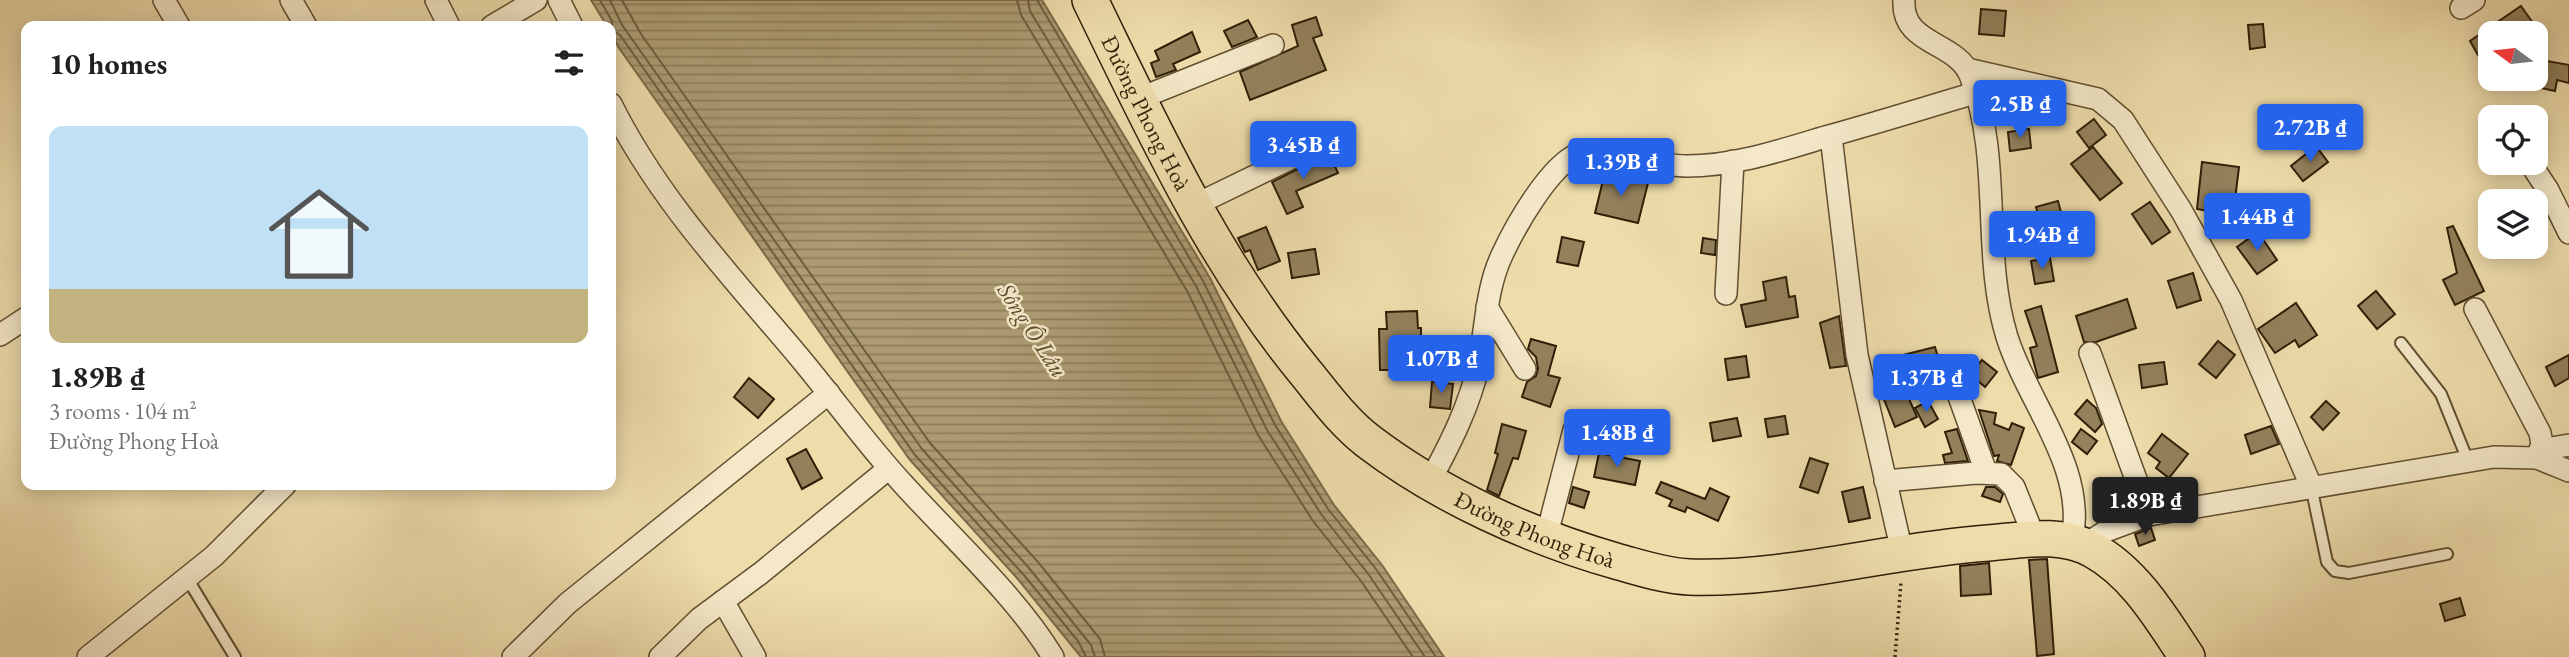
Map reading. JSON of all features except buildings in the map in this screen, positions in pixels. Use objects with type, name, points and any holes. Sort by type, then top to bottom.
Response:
[{"type":"main road","name":"Đường Phong Hoà","points":[[1090,0],[1193,206],[1259,312],[1333,407],[1365,439],[1430,481],[1546,538],[1646,569],[1685,577],[1746,575],[1902,552],[2035,539],[2078,543]]},
{"type":"main road","points":[[2078,543],[2096,551],[2133,583],[2161,617],[2187,657]]},
{"type":"street","points":[[164,0],[176,21]]},
{"type":"street","points":[[291,0],[303,21]]},
{"type":"street","points":[[436,0],[446,21]]},
{"type":"street","points":[[500,21],[536,0]]},
{"type":"street","points":[[559,0],[570,21]]},
{"type":"street","points":[[1899,2],[1912,29],[1967,69],[2098,99],[2123,120],[2181,211],[2231,300],[2311,486]]},
{"type":"street","points":[[1138,99],[1273,45]]},
{"type":"street","points":[[1967,69],[1987,149],[1996,269],[2006,334],[2016,363],[2063,461],[2075,509],[2078,543],[2149,515],[2468,461],[2539,454],[2569,445]]},
{"type":"street","points":[[1430,481],[1450,444],[1471,390],[1496,270],[1510,239],[1543,187],[1574,155],[1595,151],[1684,166],[1733,161],[1831,136],[1975,93]]},
{"type":"street","points":[[1831,136],[1857,355],[1902,552]]},
{"type":"street","points":[[618,138],[830,393],[888,469],[1010,601],[1044,653]]},
{"type":"street","points":[[1193,206],[1302,153]]},
{"type":"street","points":[[1727,294],[1733,161]]},
{"type":"street","points":[[2538,175],[2569,233]]},
{"type":"street","points":[[1487,307],[1525,369]]},
{"type":"street","points":[[2475,309],[2537,426],[2539,454]]},
{"type":"street","points":[[0,335],[21,321]]},
{"type":"street","points":[[2090,353],[2149,515]]},
{"type":"street","points":[[1952,377],[1986,472]]},
{"type":"street","points":[[513,657],[568,603],[830,393]]},
{"type":"street","points":[[1546,538],[1574,430]]},
{"type":"street","points":[[2539,454],[2569,471]]},
{"type":"street","points":[[660,657],[723,601],[888,469]]},
{"type":"street","points":[[1885,481],[1986,472],[2001,474],[2010,480],[2035,539]]},
{"type":"street","points":[[88,657],[232,539],[280,490]]},
{"type":"street","points":[[723,601],[755,657]]},
{"type":"lane","points":[[2401,342],[2441,394],[2468,461]]},
{"type":"lane","points":[[2311,486],[2327,562],[2335,571],[2349,573],[2447,554]]},
{"type":"lane","points":[[187,578],[235,657]]},
{"type":"path","points":[[1895,657],[1902,552]]},
{"type":"water","name":"Sông Ô Lâu","points":[[591,0],[1042,0],[1210,278],[1281,421],[1334,505],[1382,565],[1444,657],[1081,657],[1017,578],[910,460],[619,48],[616,42],[616,21],[604,21]]}]
